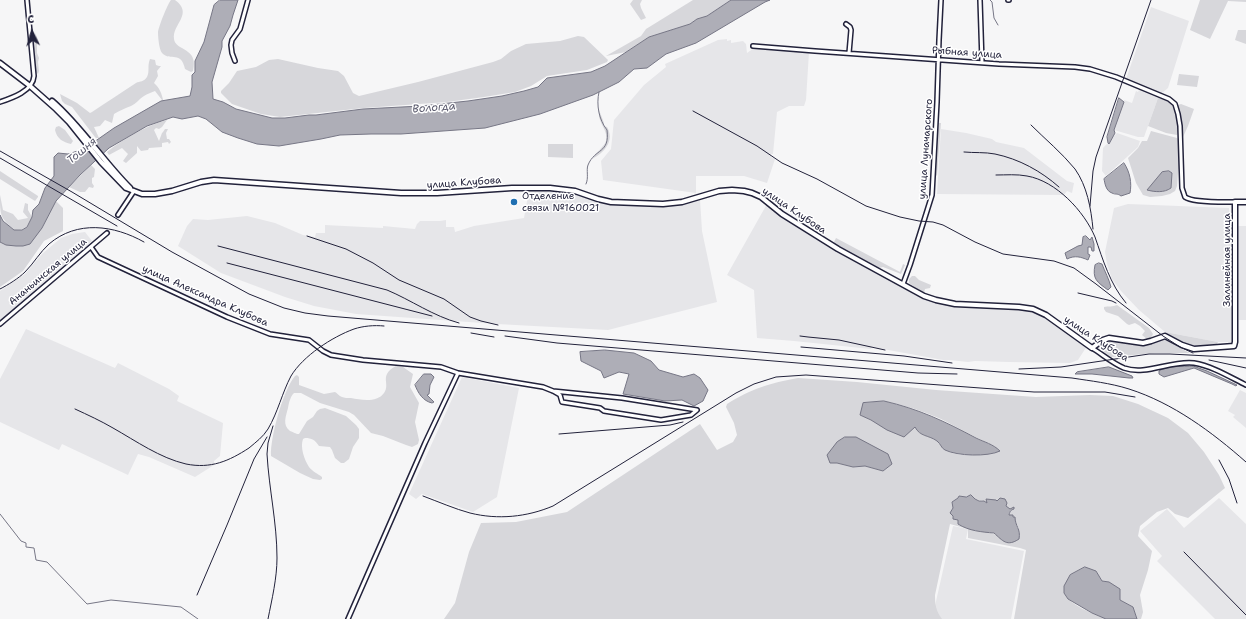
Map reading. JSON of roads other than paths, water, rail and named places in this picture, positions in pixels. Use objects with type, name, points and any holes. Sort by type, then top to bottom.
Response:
[{"type":"main road","points":[[0,63],[30,86],[41,92],[56,105],[103,161],[134,191]]},
{"type":"main road","name":"улица Клубова","points":[[134,191],[144,195],[158,194],[201,182],[214,180],[401,193],[430,193],[512,188],[550,188],[575,191],[610,202],[663,204],[682,202],[719,191],[736,190],[756,195],[782,214],[834,247],[928,297],[962,304],[1033,309],[1046,315],[1092,348]]},
{"type":"main road","points":[[1235,202],[1246,202]]},
{"type":"main road","name":"Залинейная улица","points":[[1092,348],[1109,338],[1141,343],[1165,336],[1194,349],[1234,346],[1235,202]]},
{"type":"street","points":[[0,102],[24,91],[33,82],[34,76],[27,0]]},
{"type":"street","points":[[235,61],[232,53],[232,40],[240,29],[248,0]]},
{"type":"street","name":"улица Луначарского","points":[[903,284],[932,195],[941,0]]},
{"type":"street","points":[[980,0],[982,62]]},
{"type":"street","points":[[846,24],[850,27],[849,53]]},
{"type":"street","name":"Рыбная улица","points":[[754,46],[1013,65],[1075,67],[1116,77],[1173,101]]},
{"type":"street","name":"Залинейная улица","points":[[1173,101],[1177,107],[1180,126],[1182,188],[1184,195],[1189,200],[1235,202]]},
{"type":"street","points":[[118,215],[134,191]]},
{"type":"street","name":"Ананьинская улица","points":[[0,324],[107,233]]},
{"type":"street","name":"улица Александра Клубова","points":[[91,247],[98,257],[227,317],[270,334],[309,340],[323,351],[331,354],[363,360],[441,367],[458,373],[553,390],[622,398],[697,410],[692,415],[661,420],[604,411],[600,408],[562,402],[560,395],[553,390]]},
{"type":"street","name":"улица Клубова","points":[[1092,348],[1115,363],[1128,369],[1139,370],[1181,363],[1194,363],[1246,384]]},
{"type":"street","points":[[348,619],[425,443],[458,373]]},
{"type":"water","points":[[220,0],[238,0],[230,26],[222,41],[222,47],[212,82],[213,99],[223,102],[236,109],[272,118],[285,118],[363,109],[421,106],[468,101],[524,91],[538,87],[547,78],[591,72],[605,66],[649,37],[690,24],[697,19],[707,16],[731,0],[770,0],[696,43],[666,54],[647,68],[634,69],[619,82],[593,95],[540,114],[485,128],[401,134],[340,135],[279,146],[257,144],[238,138],[222,132],[206,119],[198,116],[182,119],[173,117],[147,126],[109,148],[80,175],[56,201],[42,228],[30,244],[16,246],[6,245],[0,242],[0,215],[3,221],[14,230],[22,230],[27,227],[32,217],[33,210],[39,204],[45,188],[54,176],[54,157],[58,153],[68,154],[84,149],[114,128],[161,101],[190,96],[192,75],[195,72],[195,61],[204,42],[214,5]]},
{"type":"water","points":[[1119,98],[1124,102],[1114,130],[1115,133],[1109,144],[1107,137]]},
{"type":"water","points":[[1124,163],[1131,181],[1131,189],[1130,193],[1121,196],[1108,191],[1104,179]]},
{"type":"water","points":[[1169,171],[1172,173],[1171,188],[1159,192],[1147,190],[1162,172]]},
{"type":"water","points":[[1086,236],[1090,240],[1092,237],[1094,244],[1094,251],[1092,251],[1091,247],[1088,247],[1088,254],[1090,255],[1088,260],[1078,257],[1067,259],[1065,253],[1082,245],[1083,237]]},
{"type":"water","points":[[1099,263],[1102,264],[1111,287],[1108,290],[1096,280],[1094,274],[1095,265]]},
{"type":"water","points":[[605,350],[634,353],[651,361],[659,370],[683,377],[694,374],[700,378],[708,390],[703,401],[694,406],[682,400],[665,401],[623,394],[629,374],[619,372],[604,378],[601,371],[581,361],[580,352]]},
{"type":"water","points":[[1193,366],[1237,385],[1236,386],[1194,368],[1164,377],[1159,374],[1159,371],[1166,368]]},
{"type":"water","points":[[1109,367],[1132,376],[1133,378],[1075,374],[1077,372]]},
{"type":"water","points":[[424,374],[431,374],[434,377],[430,385],[429,394],[427,395],[434,402],[432,403],[421,396],[415,385]]},
{"type":"water","points":[[884,401],[931,416],[991,445],[1000,451],[980,455],[957,454],[944,449],[934,439],[919,433],[915,427],[904,437],[887,430],[860,415],[863,403]]},
{"type":"water","points":[[845,437],[856,437],[888,454],[892,464],[883,471],[865,466],[853,467],[830,463],[827,455],[837,442]]},
{"type":"water","points":[[971,495],[979,501],[984,501],[987,503],[986,499],[997,501],[1000,498],[1005,499],[1007,503],[1006,506],[1010,509],[1014,507],[1009,515],[1013,515],[1013,517],[1015,517],[1019,539],[1008,543],[1003,541],[994,533],[971,530],[958,524],[958,520],[953,519],[953,516],[950,513],[953,508],[952,502],[959,496],[966,497]]},
{"type":"water","points":[[1085,567],[1096,571],[1102,581],[1109,582],[1120,589],[1120,600],[1133,607],[1137,619],[1106,619],[1092,613],[1068,599],[1064,593],[1064,586],[1070,575]]},
{"type":"waterway","points":[[990,0],[992,2],[994,18],[998,25]]},
{"type":"waterway","points":[[586,184],[588,165],[594,156],[604,147],[607,138],[607,130],[602,122],[599,112],[599,92]]},
{"type":"waterway","points":[[0,514],[21,541],[26,543],[26,547],[34,548],[36,560],[47,562],[87,604],[111,600],[181,607],[198,619]]},
{"type":"railway","points":[[1090,206],[1093,171],[1096,157],[1151,0]]},
{"type":"railway","points":[[693,111],[757,146],[782,163],[817,179],[866,206],[900,217],[943,225],[975,242],[1003,254],[1054,261],[1074,268],[1163,336],[1193,353]]},
{"type":"railway","points":[[1031,125],[1065,157],[1075,169],[1083,183],[1088,198],[1093,229]]},
{"type":"railway","points":[[0,151],[172,252],[249,294],[284,308],[328,316],[1072,378],[1093,381],[1129,389],[1161,402],[1206,429],[1246,462]]},
{"type":"railway","points":[[964,152],[991,153],[1013,159],[1037,171],[1059,187]]},
{"type":"railway","points":[[0,158],[117,226]]},
{"type":"railway","points":[[996,175],[1019,175],[1038,179],[1048,184],[1068,199],[1084,217],[1090,227],[1111,280],[1120,296],[1126,303]]},
{"type":"railway","points":[[0,289],[23,274],[49,244],[60,236],[71,231],[83,228],[108,229],[132,236],[144,242]]},
{"type":"railway","points":[[307,236],[346,249],[373,263],[399,280],[444,299],[470,317],[498,325]]},
{"type":"railway","points":[[218,246],[387,290],[431,312],[459,323]]},
{"type":"railway","points":[[227,263],[432,316]]},
{"type":"railway","points":[[1078,293],[1116,303]]},
{"type":"railway","points":[[75,409],[104,423],[139,444],[167,458],[186,464],[212,465],[234,457],[249,448],[264,434],[271,423],[291,376],[310,354],[345,332],[361,327],[384,326]]},
{"type":"railway","points":[[471,333],[494,337]]},
{"type":"railway","points":[[505,336],[557,343],[918,373],[957,374]]},
{"type":"railway","points":[[800,336],[839,340],[885,350]]},
{"type":"railway","points":[[801,347],[904,356],[952,363]]},
{"type":"railway","points":[[1019,369],[1061,367],[1149,354],[1246,358]]},
{"type":"railway","points":[[1209,360],[1246,368]]},
{"type":"railway","points":[[423,496],[464,511],[481,515],[502,517],[523,515],[543,510],[553,506],[736,393],[754,384],[776,377],[806,375],[1034,392],[1105,392],[1135,397]]},
{"type":"railway","points":[[559,434],[670,425],[683,422]]},
{"type":"railway","points":[[268,619],[277,566],[276,532],[267,454],[268,443],[273,426]]},
{"type":"railway","points":[[197,595],[254,459],[267,437]]},
{"type":"railway","points":[[1219,460],[1229,479],[1237,503]]},
{"type":"railway","points":[[1184,552],[1246,615]]},
{"type":"place","name":"Отделение связи №160021","points":[[514,202]]},
{"type":"water label","name":"Вологда","points":[[434,108]]},
{"type":"water label","name":"Тошня","points":[[82,151]]}]
